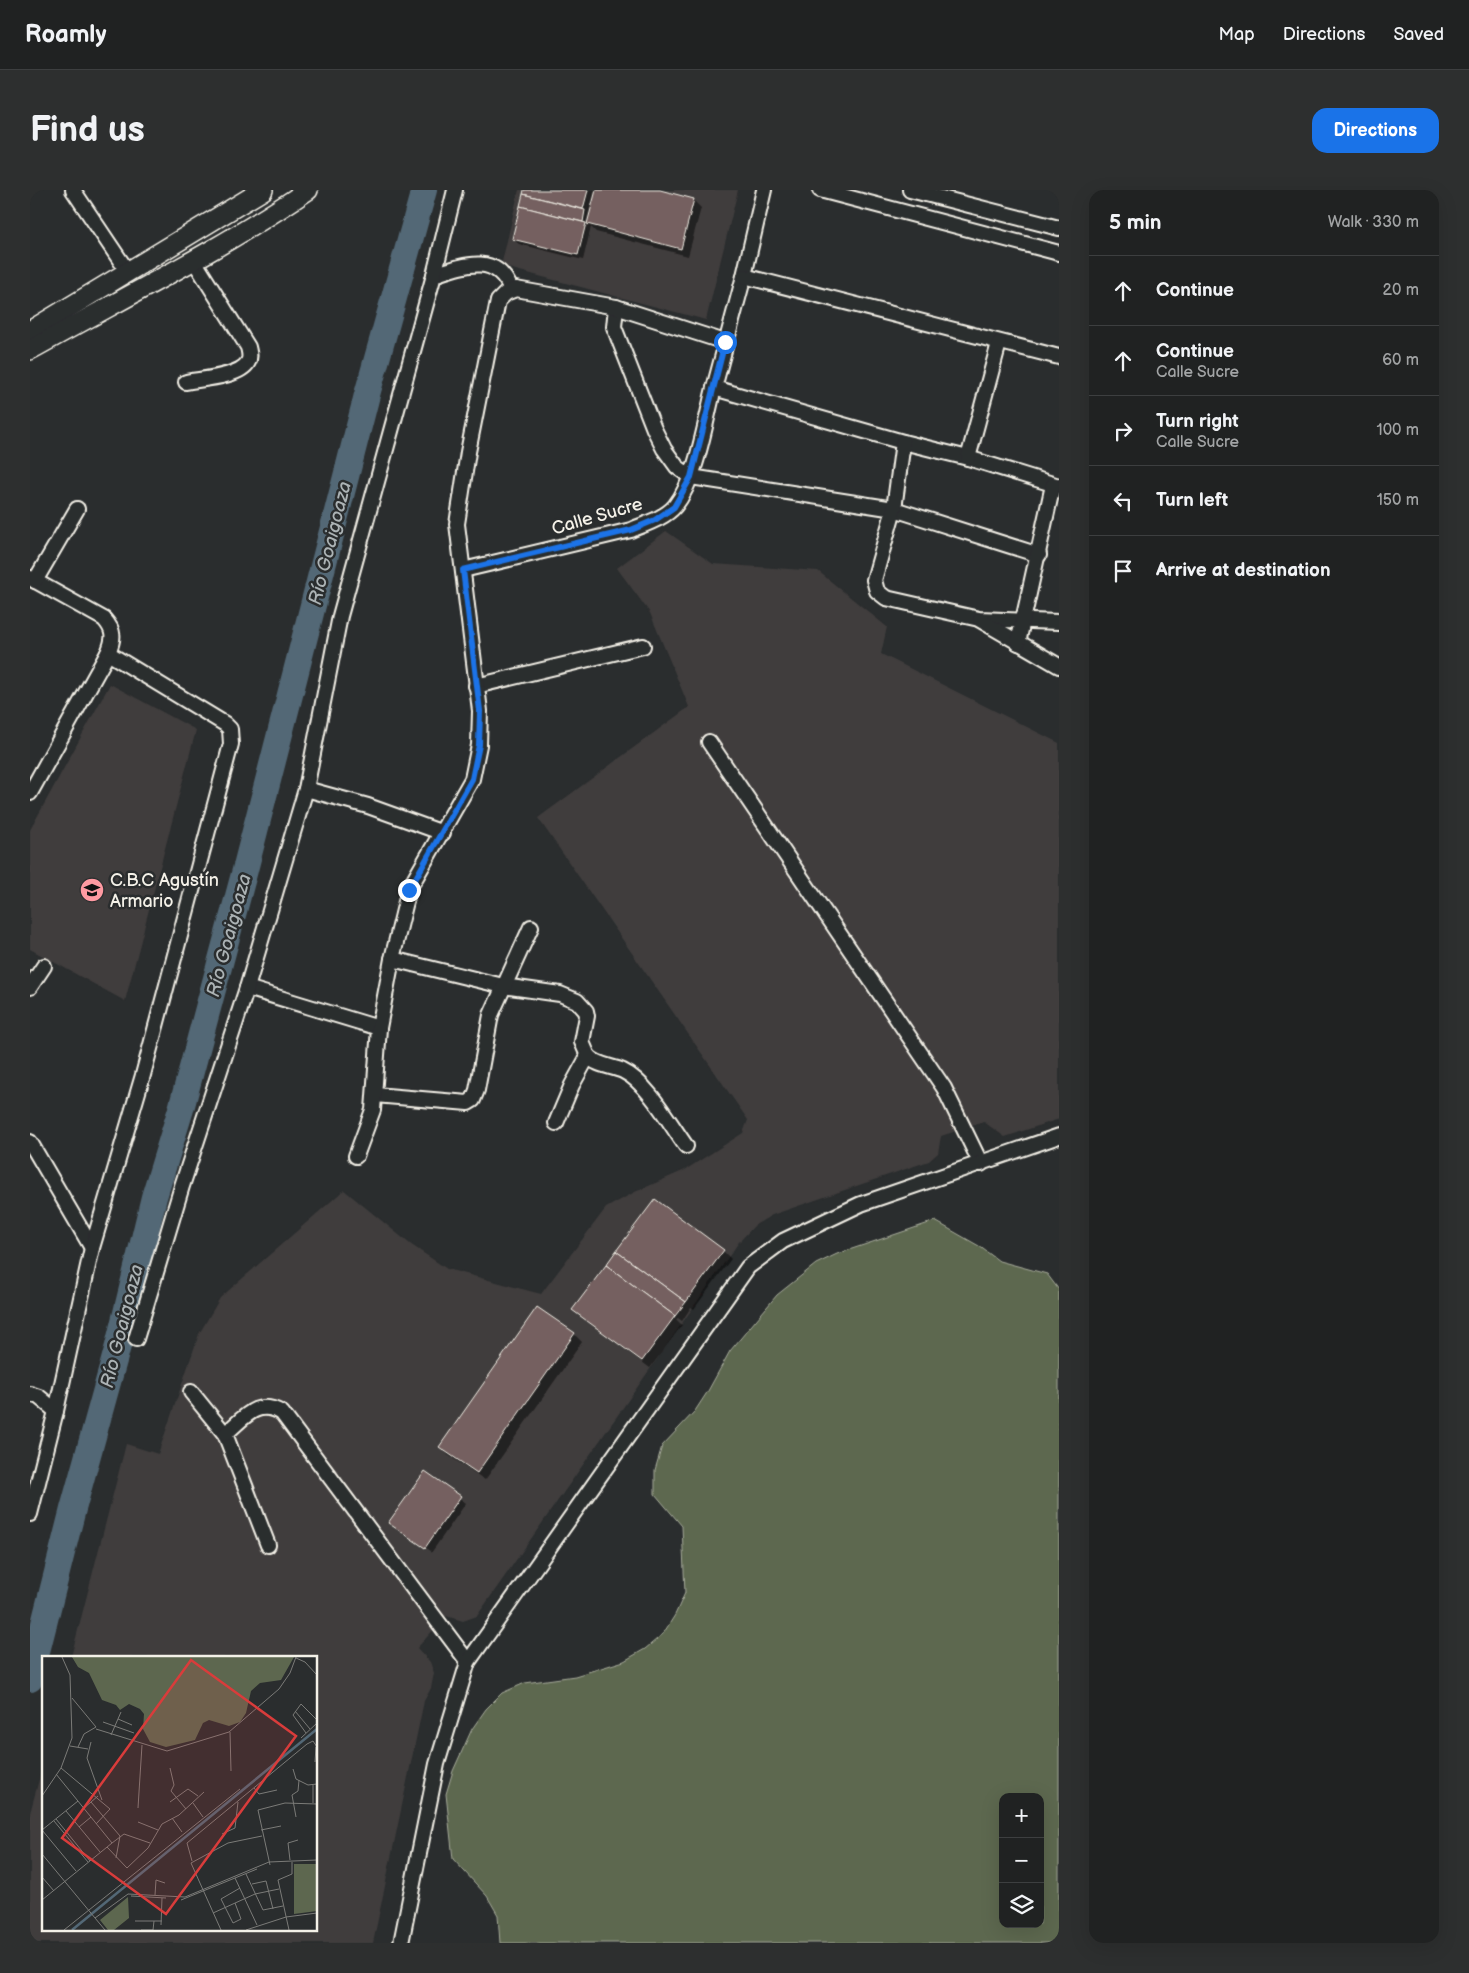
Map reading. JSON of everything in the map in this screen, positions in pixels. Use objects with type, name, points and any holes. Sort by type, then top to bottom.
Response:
[{"type":"main road","points":[[30,331],[263,190]]},
{"type":"main road","points":[[30,350],[193,259],[308,190]]},
{"type":"main road","points":[[96,291],[106,308]]},
{"type":"street","points":[[73,190],[128,272]]},
{"type":"street","points":[[136,1339],[182,1186],[247,988],[306,789],[340,616],[434,275],[455,190]]},
{"type":"street","name":"Calle Sucre","points":[[463,570],[639,527],[655,520],[674,507],[691,477],[725,342],[744,276],[764,190]]},
{"type":"street","points":[[820,190],[1059,253]]},
{"type":"street","points":[[910,190],[1059,228]]},
{"type":"street","points":[[186,382],[228,374],[244,367],[250,357],[248,347],[193,259]]},
{"type":"street","points":[[434,275],[468,265],[482,264],[499,270],[508,282],[511,290]]},
{"type":"street","points":[[744,276],[1059,357]]},
{"type":"street","points":[[356,1156],[373,1110],[379,1028],[392,959],[409,890],[472,779],[479,745],[480,711],[457,524],[468,452],[498,301],[511,290],[516,289],[616,307],[725,342]]},
{"type":"street","points":[[616,307],[614,327],[654,429],[677,467],[691,477],[894,509],[1039,554]]},
{"type":"street","points":[[968,458],[999,343]]},
{"type":"street","points":[[714,388],[903,442],[968,458],[1056,486],[1022,619],[1018,642]]},
{"type":"street","points":[[903,442],[894,509],[874,580],[878,591],[886,598],[979,619],[1022,619],[1059,622]]},
{"type":"street","points":[[30,793],[108,653],[113,640],[111,627],[104,619],[32,579],[77,509]]},
{"type":"street","points":[[979,619],[1059,666]]},
{"type":"street","points":[[476,686],[643,646]]},
{"type":"street","points":[[30,1514],[56,1410],[92,1248],[146,1066],[231,744],[230,730],[225,724],[108,653]]},
{"type":"street","points":[[709,742],[944,1088],[981,1164]]},
{"type":"street","points":[[306,789],[368,806],[443,833]]},
{"type":"street","points":[[375,1095],[468,1103],[473,1100],[477,1090],[490,1015],[531,927]]},
{"type":"street","points":[[392,959],[503,986],[560,994],[578,1001],[586,1011],[587,1016],[582,1042],[588,1056],[608,1067],[623,1071],[636,1080],[651,1097],[686,1146]]},
{"type":"street","points":[[30,987],[44,966]]},
{"type":"street","points":[[247,988],[379,1028]]},
{"type":"street","points":[[556,1123],[572,1085],[588,1056]]},
{"type":"street","points":[[401,1943],[436,1764],[468,1662],[748,1267],[783,1241],[861,1204],[1059,1136]]},
{"type":"street","points":[[30,1142],[92,1248]]},
{"type":"street","points":[[191,1392],[225,1434],[268,1545]]},
{"type":"street","points":[[30,1394],[40,1397],[56,1410]]},
{"type":"street","points":[[225,1434],[256,1409],[273,1408],[282,1413],[468,1662]]},
{"type":"shaded area","points":[[519,190],[738,190],[706,320],[501,266]]},
{"type":"shaded area","points":[[666,531],[713,564],[818,571],[887,627],[881,654],[1059,743],[1059,1119],[1005,1137],[984,1122],[941,1136],[938,1153],[929,1161],[772,1215],[755,1225],[739,1242],[477,1616],[463,1621],[446,1616],[417,1648],[430,1662],[434,1673],[431,1688],[424,1701],[373,1943],[30,1943],[30,1813],[42,1768],[42,1930],[318,1930],[318,1656],[71,1656],[126,1444],[158,1454],[199,1334],[220,1298],[344,1190],[410,1244],[447,1269],[541,1294],[606,1208],[635,1192],[685,1170],[743,1133],[748,1120],[538,818],[689,707],[650,613],[617,568]]},
{"type":"shaded area","name":"C.B.C Agustín Armario","points":[[110,684],[196,730],[125,1001],[30,949],[30,830]]},
{"type":"green space","points":[[935,1221],[979,1246],[999,1261],[1047,1274],[1059,1290],[1059,1943],[500,1943],[498,1915],[487,1896],[453,1859],[446,1794],[453,1771],[472,1729],[486,1709],[502,1693],[525,1683],[575,1676],[624,1661],[645,1649],[663,1634],[675,1615],[685,1593],[682,1526],[655,1494],[655,1470],[662,1446],[695,1411],[730,1351],[777,1295],[816,1264],[837,1254]]},
{"type":"building","points":[[524,190],[588,190],[583,209],[523,194]]},
{"type":"building","points":[[596,190],[660,190],[694,199],[681,249],[587,224]]},
{"type":"building","points":[[523,194],[585,210],[583,222],[520,206]]},
{"type":"building","points":[[520,206],[586,223],[578,255],[512,239]]},
{"type":"building","points":[[655,1199],[724,1250],[686,1302],[616,1251]]},
{"type":"building","points":[[616,1251],[686,1302],[675,1316],[606,1265]]},
{"type":"building","points":[[606,1265],[675,1316],[642,1361],[572,1310]]},
{"type":"building","points":[[537,1307],[575,1333],[477,1473],[439,1447]]},
{"type":"building","points":[[425,1471],[461,1496],[425,1548],[388,1523]]},
{"type":"waterway","name":"Río Goaigoaza","points":[[30,1679],[73,1509],[118,1346],[154,1197],[181,1109],[245,870],[368,391],[424,190]]},
{"type":"place","name":"C.B.C Agustín Armario","points":[[92,890]]},
{"type":"route","points":[[409,890],[472,779],[479,745],[480,711],[463,570],[631,530],[655,520],[674,507],[691,477],[725,342]]}]
